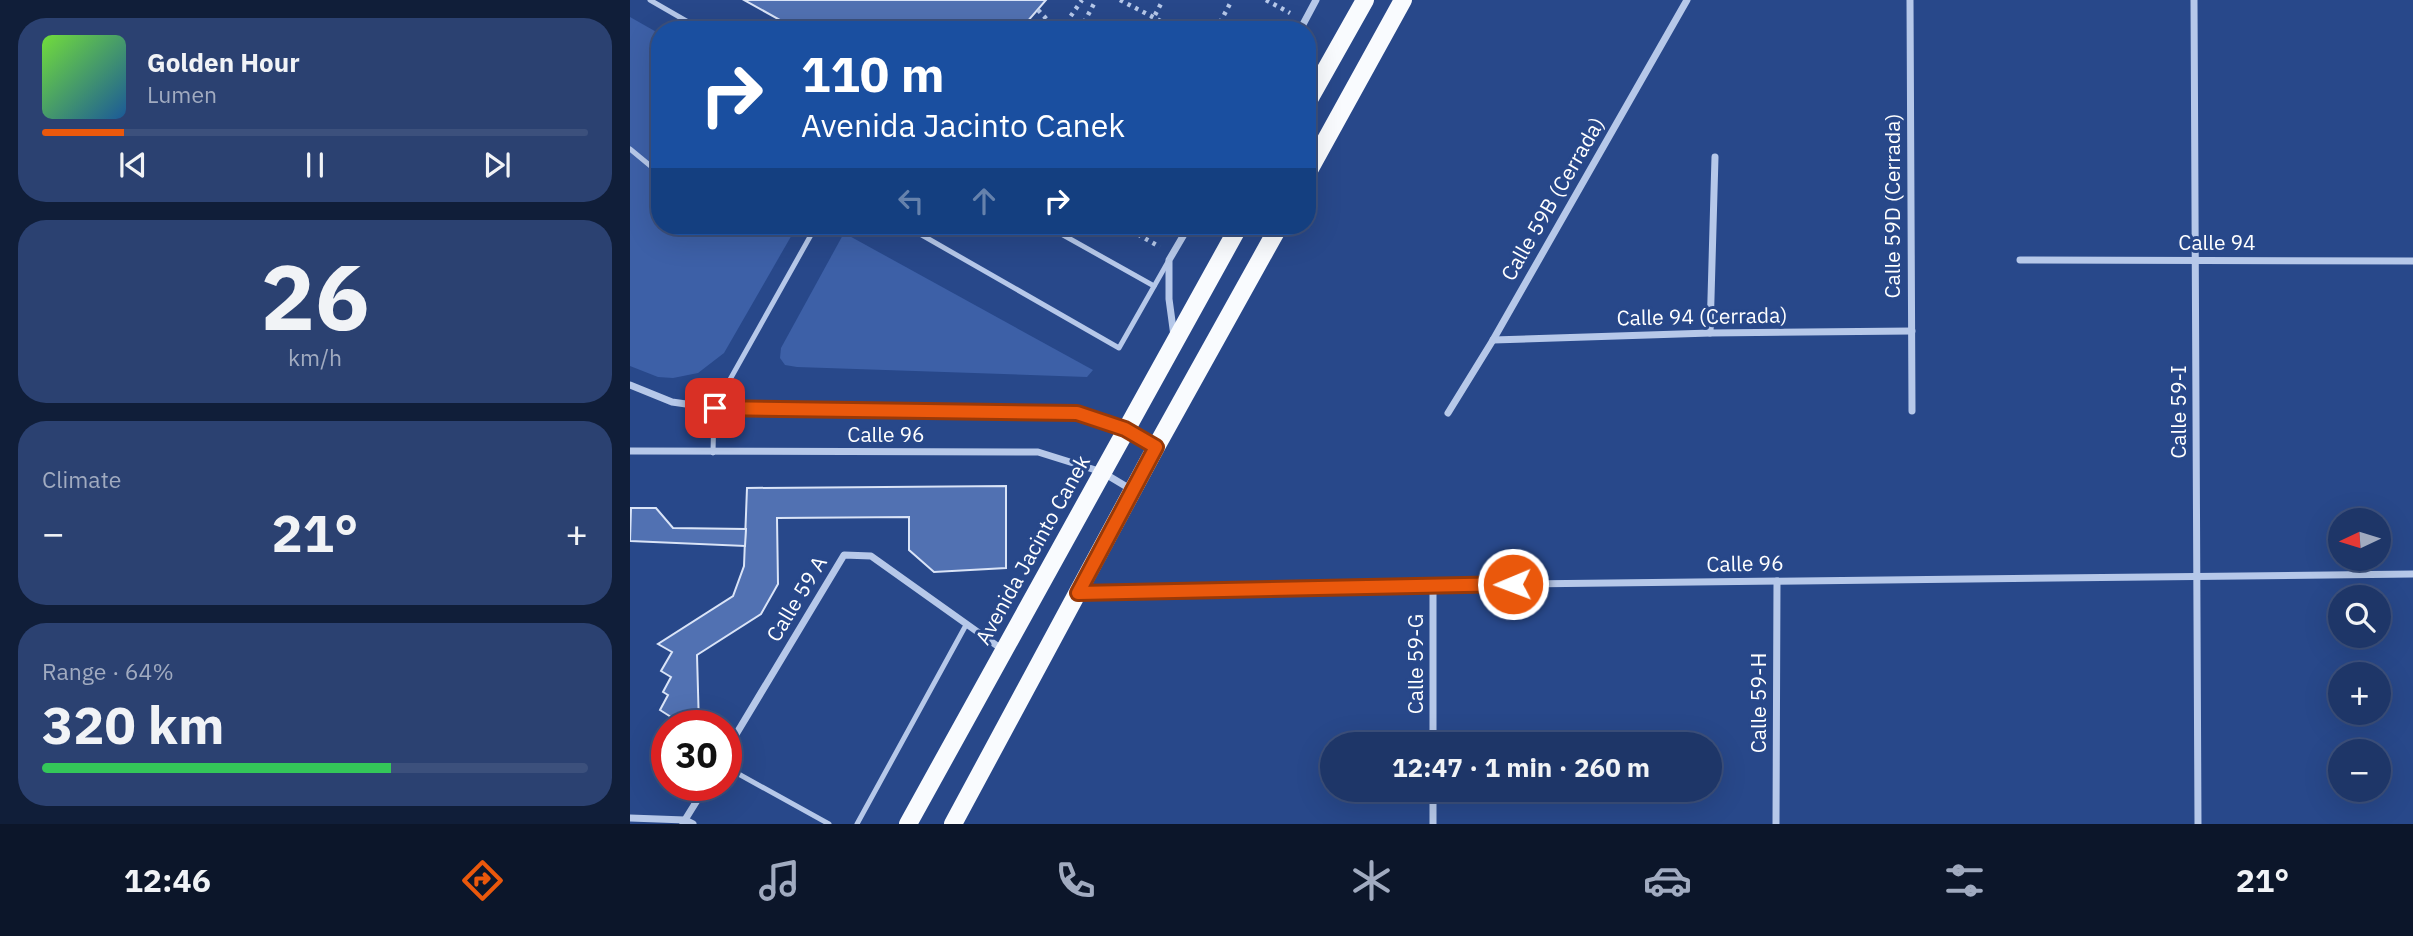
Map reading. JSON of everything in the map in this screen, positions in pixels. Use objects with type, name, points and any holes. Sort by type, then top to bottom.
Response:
[{"type":"main road","points":[[1316,87],[1365,0]]},
{"type":"main road","points":[[1316,158],[1404,0]]},
{"type":"main road","name":"Avenida Jacinto Canek","points":[[908,824],[1233,235]]},
{"type":"main road","points":[[953,824],[1156,447],[1274,235]]},
{"type":"street","points":[[1305,21],[1316,0]]},
{"type":"street","name":"Calle 59B (Cerrada)","points":[[1448,413],[1493,340],[1687,0]]},
{"type":"street","name":"Calle 59D (Cerrada)","points":[[1910,0],[1912,411]]},
{"type":"street","name":"Calle 59-I","points":[[2194,0],[2198,824]]},
{"type":"street","points":[[1710,333],[1715,157]]},
{"type":"street","points":[[1175,340],[1170,313],[1169,260],[1184,235]]},
{"type":"street","name":"Calle 94","points":[[2020,260],[2413,261]]},
{"type":"street","name":"Calle 94 (Cerrada)","points":[[1493,340],[1710,333],[1912,331]]},
{"type":"street","name":"Calle 96","points":[[630,385],[672,402],[715,408],[1077,413],[1125,429],[1156,447]]},
{"type":"street","name":"Calle 96","points":[[630,451],[1038,452],[1102,472],[1133,490]]},
{"type":"street","name":"Calle 59 A","points":[[742,724],[844,555],[871,556],[1003,650]]},
{"type":"street","name":"Calle 96","points":[[1078,593],[1433,585],[2413,575]]},
{"type":"street","name":"Calle 59-H","points":[[1776,824],[1777,581]]},
{"type":"street","name":"Calle 59-G","points":[[1433,585],[1433,732]]},
{"type":"street","points":[[684,822],[697,801]]},
{"type":"street","points":[[1433,802],[1433,824]]},
{"type":"street","points":[[630,818],[693,824]]},
{"type":"lane","points":[[650,0],[686,21]]},
{"type":"lane","points":[[630,149],[651,166]]},
{"type":"lane","points":[[713,453],[715,408],[811,235]]},
{"type":"lane","points":[[922,235],[1119,348],[1169,260]]},
{"type":"lane","points":[[1063,235],[1154,286]]},
{"type":"lane","points":[[857,824],[966,625]]},
{"type":"lane","points":[[742,776],[829,824]]},
{"type":"path","points":[[1066,21],[1082,0]]},
{"type":"path","points":[[1085,21],[1096,0]]},
{"type":"path","points":[[1120,0],[1161,21]]},
{"type":"path","points":[[1151,21],[1163,0]]},
{"type":"path","points":[[1221,21],[1232,0]]},
{"type":"path","points":[[1266,0],[1294,15]]},
{"type":"path","points":[[1038,9],[1050,21]]},
{"type":"path","points":[[1139,235],[1165,249]]},
{"type":"shaded area","points":[[630,17],[651,29],[651,235],[792,235],[724,353],[698,373],[673,378],[658,377],[630,366]]},
{"type":"shaded area","points":[[843,235],[848,235],[1093,370],[1087,377],[797,367],[785,365],[780,358],[781,348]]},
{"type":"building","points":[[744,0],[1046,0],[1028,21],[782,21]]},
{"type":"building","points":[[1006,486],[1006,568],[934,572],[909,550],[909,517],[777,518],[778,584],[761,614],[697,655],[699,710],[660,710],[668,695],[663,692],[671,677],[661,671],[672,652],[658,644],[733,596],[744,566],[747,488]]},
{"type":"building","points":[[631,508],[656,508],[673,528],[746,529],[745,546],[630,541]]},
{"type":"route","points":[[715,408],[1077,413],[1125,429],[1156,447],[1078,593],[1513,584]]}]
